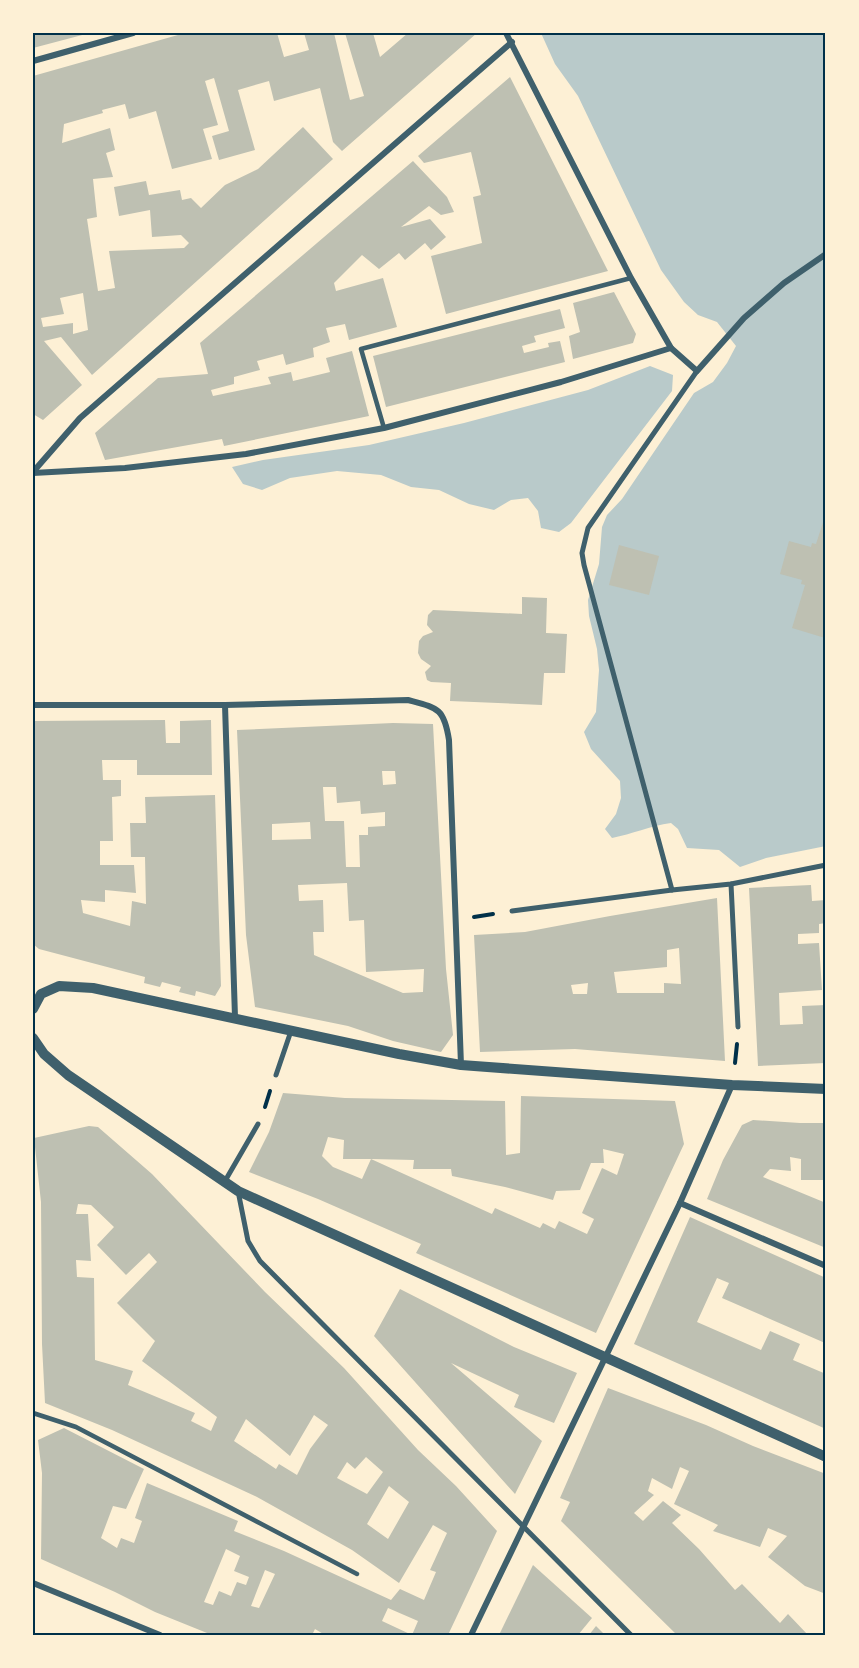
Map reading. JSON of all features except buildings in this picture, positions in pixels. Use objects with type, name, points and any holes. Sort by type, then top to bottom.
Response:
[{"type":"street","points":[[33,61],[133,33]]},
{"type":"street","points":[[506,33],[631,278],[671,348],[697,371]]},
{"type":"street","points":[[33,473],[80,418],[512,42]]},
{"type":"street","points":[[672,890],[584,565],[582,553],[588,528],[697,371],[744,318],[784,283],[826,254]]},
{"type":"street","points":[[33,473],[124,468],[246,454],[384,428],[561,382],[671,348]]},
{"type":"street","points":[[33,705],[225,705],[408,700],[432,707],[446,719],[449,740],[461,1065]]},
{"type":"street","points":[[225,705],[235,1017]]},
{"type":"street","points":[[512,911],[731,884],[826,865]]},
{"type":"street","points":[[731,884],[738,1027]]},
{"type":"street","points":[[33,1008],[41,994],[59,986],[93,988],[399,1054],[461,1065],[732,1085],[826,1089]]},
{"type":"street","points":[[276,1075],[291,1030]]},
{"type":"street","points":[[33,1038],[44,1054],[68,1075],[238,1191],[826,1457]]},
{"type":"street","points":[[471,1635],[680,1203],[732,1085]]},
{"type":"street","points":[[224,1183],[258,1124]]},
{"type":"street","points":[[238,1191],[248,1241],[260,1261],[631,1635]]},
{"type":"street","points":[[680,1203],[826,1266]]},
{"type":"street","points":[[33,1583],[160,1635]]},
{"type":"lane","points":[[384,428],[361,350],[631,278]]},
{"type":"lane","points":[[33,1413],[76,1427],[357,1574]]},
{"type":"path","points":[[457,919],[512,911]]},
{"type":"shaded area","points":[[541,33],[826,33],[826,846],[766,858],[740,867],[719,850],[687,848],[678,829],[671,823],[612,838],[605,829],[616,814],[621,798],[620,781],[591,749],[584,732],[596,712],[599,670],[588,600],[599,564],[602,527],[607,515],[622,499],[694,393],[713,382],[736,346],[717,322],[698,315],[684,302],[661,270],[578,96],[555,64]]},
{"type":"shaded area","points":[[650,366],[673,375],[672,391],[571,523],[559,532],[541,528],[538,511],[528,498],[511,500],[494,510],[469,504],[439,490],[411,487],[381,475],[337,471],[290,478],[262,490],[243,484],[232,467],[263,460],[369,445],[464,423],[588,390]]}]
